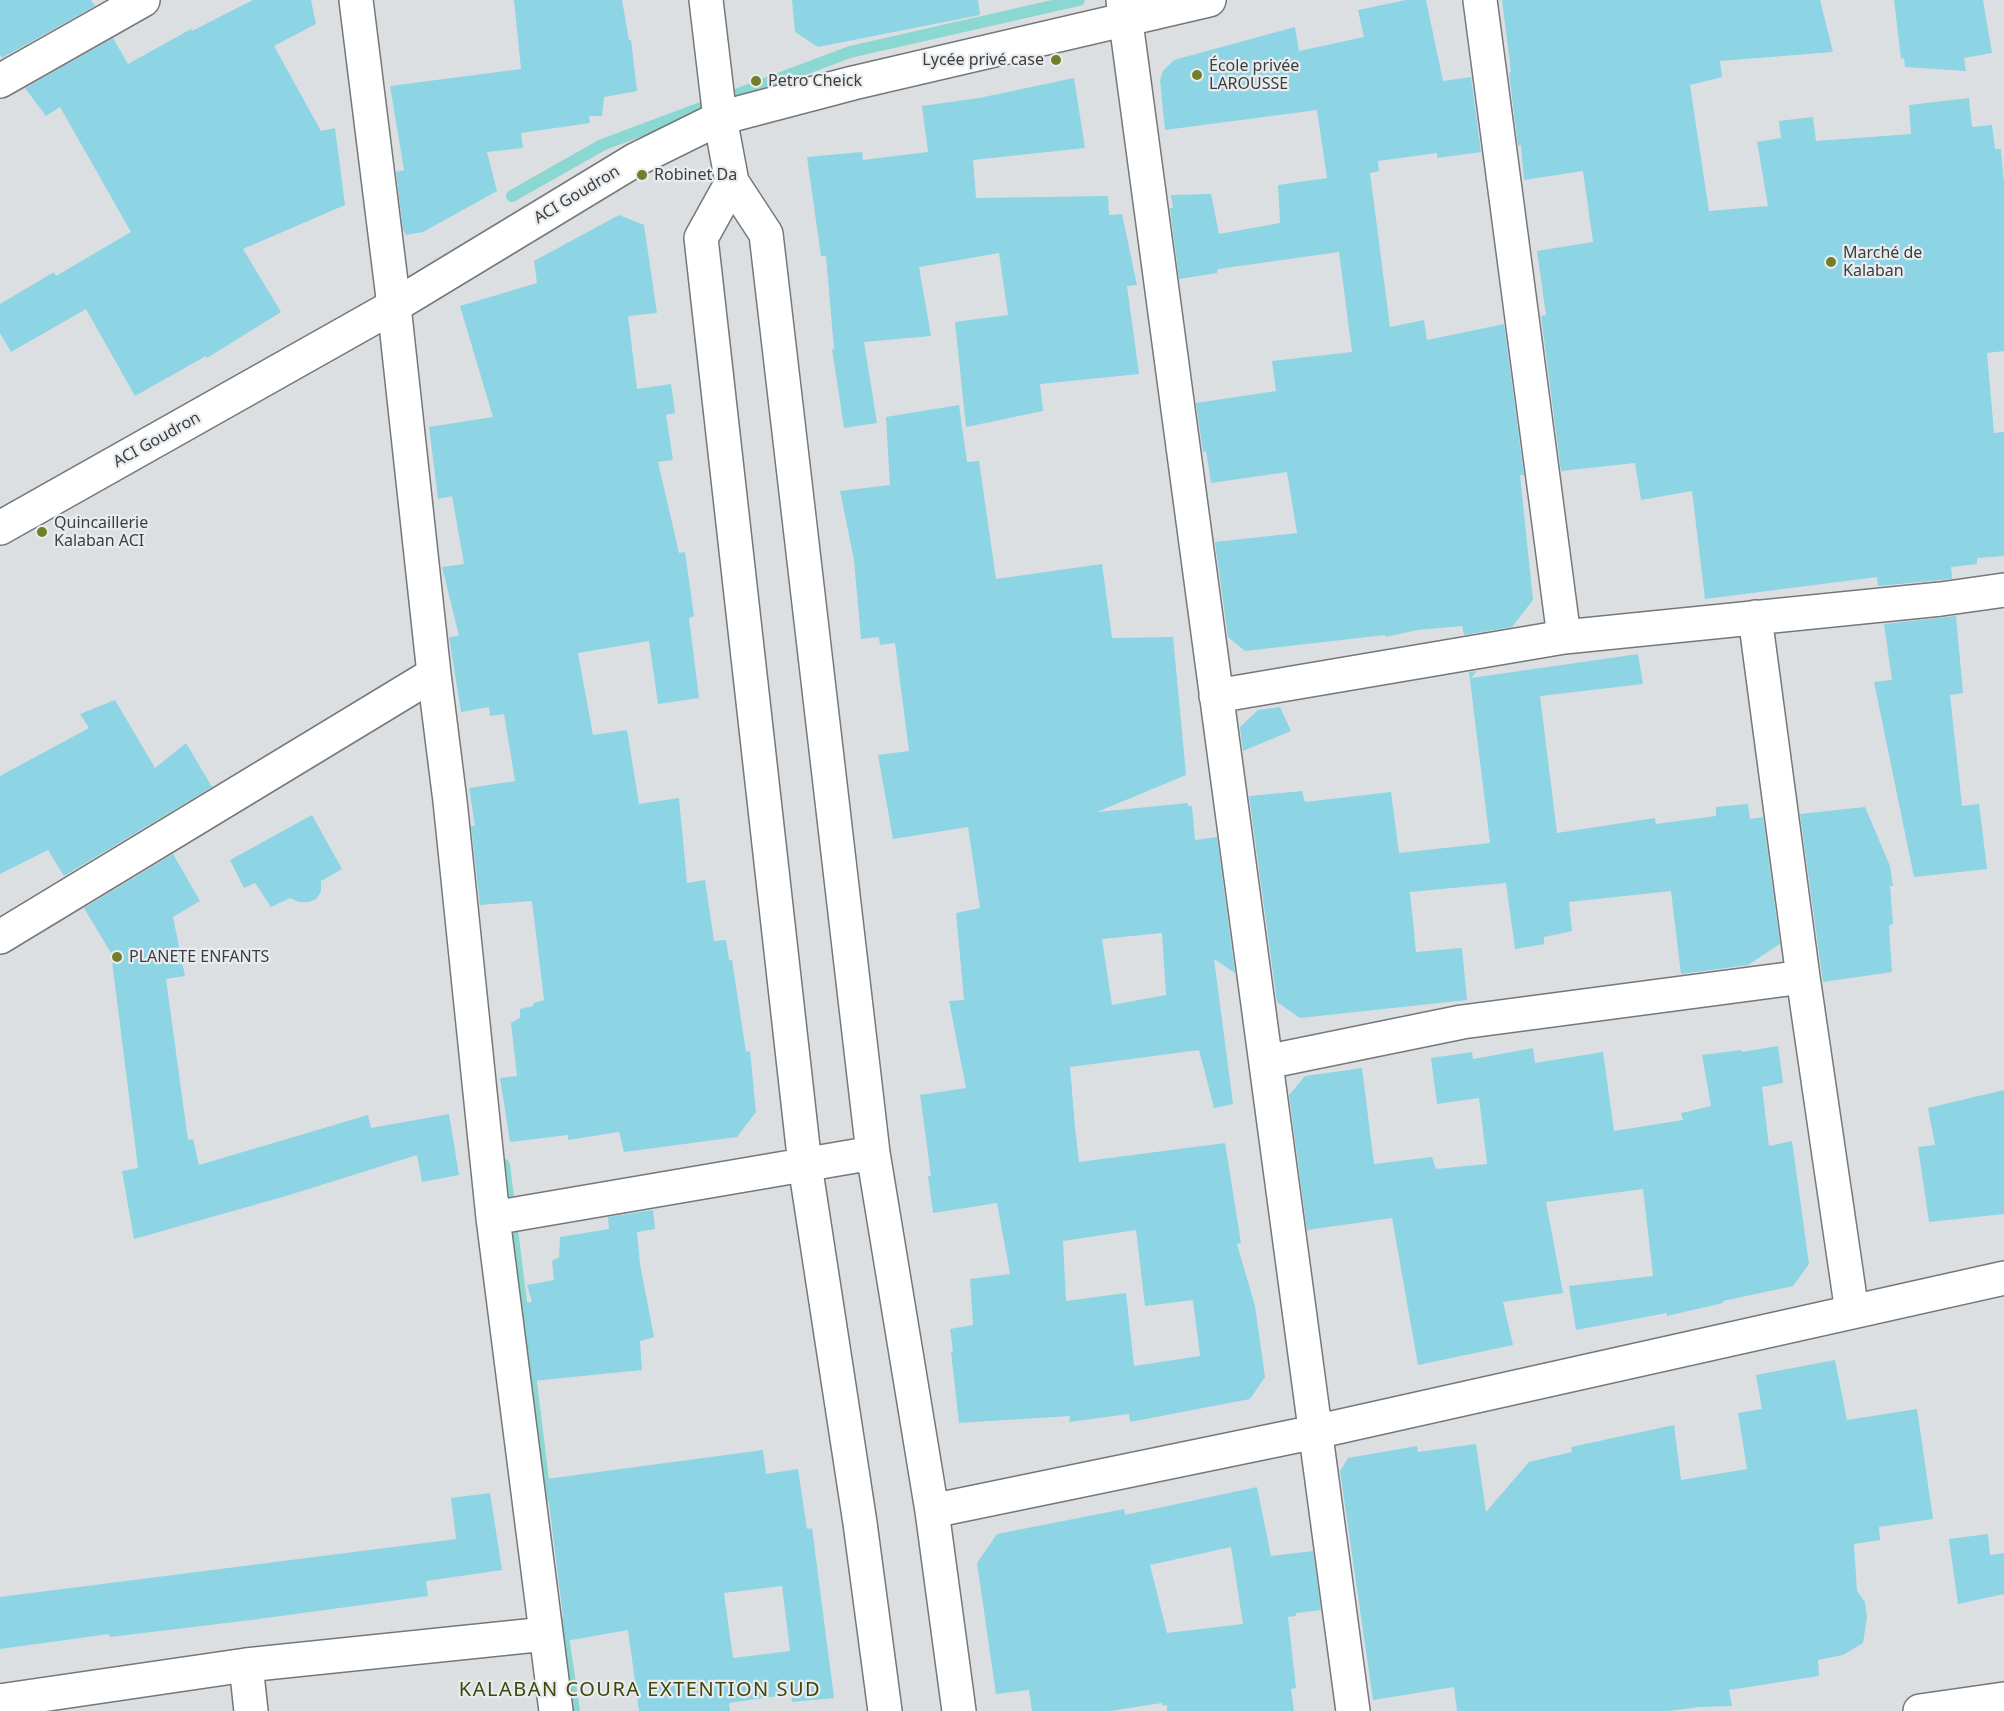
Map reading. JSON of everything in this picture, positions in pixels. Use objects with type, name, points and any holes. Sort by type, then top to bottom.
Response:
[{"type":"street","points":[[0,81],[143,0]]},
{"type":"street","points":[[356,0],[394,306],[450,801],[493,1218],[556,1711]]},
{"type":"street","points":[[706,0],[720,118],[732,182],[766,234],[873,1153],[932,1511],[959,1711]]},
{"type":"street","name":"ACI Goudron","points":[[0,528],[394,306],[635,160],[720,118],[1125,10],[1209,0]]},
{"type":"street","points":[[1480,0],[1564,637]]},
{"type":"street","points":[[1125,10],[1353,1711]]},
{"type":"street","points":[[732,182],[701,238],[805,1165],[860,1523],[885,1711]]},
{"type":"street","points":[[1216,696],[1564,637],[1941,599],[2004,590]]},
{"type":"street","points":[[1755,617],[1803,977],[1852,1312]]},
{"type":"street","points":[[0,937],[434,674]]},
{"type":"street","points":[[1266,1062],[1462,1022],[1803,977]]},
{"type":"street","points":[[493,1218],[873,1153]]},
{"type":"street","points":[[932,1511],[1315,1432],[2004,1278]]},
{"type":"street","points":[[0,1701],[246,1665],[546,1634]]},
{"type":"street","points":[[246,1665],[251,1711]]},
{"type":"street","points":[[1920,1711],[2004,1699]]},
{"type":"building","points":[[0,0],[91,0],[95,6],[2,58],[0,55]]},
{"type":"building","points":[[253,0],[311,0],[316,24],[274,46],[321,131],[335,128],[345,205],[243,249],[281,312],[207,358],[206,356],[135,396],[86,309],[11,352],[0,333],[0,304],[54,272],[56,276],[131,232],[60,107],[46,116],[25,88],[113,38],[128,64],[191,29],[192,31]]},
{"type":"building","points":[[514,0],[622,0],[629,40],[631,40],[637,91],[604,97],[602,116],[589,116],[590,123],[521,133],[523,148],[487,152],[497,191],[423,232],[406,235],[403,230],[396,172],[404,170],[390,86],[521,69]]},
{"type":"building","points":[[792,0],[978,0],[980,15],[818,47],[795,32]]},
{"type":"building","points":[[1406,0],[1426,0],[1443,81],[1471,77],[1481,152],[1437,158],[1437,153],[1378,161],[1379,171],[1370,173],[1390,327],[1424,320],[1427,340],[1504,324],[1524,475],[1520,475],[1533,600],[1512,627],[1464,635],[1462,626],[1418,630],[1385,637],[1385,635],[1245,651],[1228,637],[1215,542],[1297,533],[1287,472],[1211,483],[1206,451],[1203,452],[1196,403],[1276,391],[1272,361],[1352,352],[1339,252],[1218,269],[1217,273],[1179,279],[1170,208],[1173,208],[1171,195],[1211,194],[1219,234],[1280,223],[1278,185],[1327,178],[1317,110],[1165,130],[1160,80],[1163,71],[1174,60],[1295,27],[1299,51],[1364,37],[1358,10]]},
{"type":"building","name":"Marché de Kalaban","points":[[1502,0],[1820,0],[1833,52],[1720,61],[1722,77],[1690,85],[1709,211],[1768,206],[1757,142],[1781,138],[1779,121],[1813,117],[1816,141],[1911,134],[1909,105],[1969,98],[1972,127],[1992,125],[1995,149],[2001,149],[2004,184],[2004,351],[1987,353],[1994,433],[2004,432],[2004,556],[1977,558],[1977,564],[1951,567],[1952,579],[1878,586],[1877,577],[1705,599],[1692,491],[1641,500],[1635,463],[1561,471],[1541,316],[1546,315],[1537,251],[1593,242],[1583,171],[1524,180],[1521,145],[1518,146],[1509,73],[1511,72]]},
{"type":"building","points":[[1894,0],[1983,0],[1992,53],[1964,58],[1966,71],[1905,67],[1904,58],[1901,59]]},
{"type":"building","points":[[1074,78],[1085,148],[973,160],[976,198],[1108,196],[1109,215],[1122,214],[1137,285],[1127,286],[1139,374],[1040,384],[1043,411],[966,427],[955,322],[1008,315],[999,253],[919,267],[931,336],[864,342],[877,423],[844,428],[832,349],[834,349],[826,256],[821,256],[807,157],[862,152],[863,160],[928,152],[922,106],[979,98]]},
{"type":"building","points":[[619,215],[644,225],[657,313],[628,316],[637,389],[671,384],[675,413],[666,415],[673,460],[658,462],[679,553],[685,552],[694,616],[689,618],[699,698],[658,704],[649,641],[578,653],[593,735],[627,730],[639,804],[679,798],[687,883],[705,880],[714,941],[726,940],[729,960],[732,960],[746,1052],[750,1051],[756,1112],[737,1137],[624,1152],[619,1132],[568,1140],[568,1135],[510,1142],[500,1078],[517,1076],[511,1023],[520,1018],[520,1009],[544,1000],[532,901],[480,905],[471,826],[475,826],[469,788],[515,781],[504,714],[490,716],[489,707],[461,712],[449,637],[459,636],[442,567],[464,564],[452,496],[438,499],[429,427],[493,417],[460,306],[537,283],[534,261]]},
{"type":"building","points":[[959,405],[967,462],[979,461],[996,579],[1102,564],[1112,638],[1173,637],[1186,775],[1097,812],[1188,803],[1188,806],[1192,806],[1195,840],[1217,837],[1235,973],[1214,959],[1233,1104],[1214,1108],[1199,1050],[1070,1067],[1075,1127],[1079,1162],[1225,1143],[1241,1243],[1237,1244],[1255,1306],[1265,1377],[1250,1399],[1130,1422],[1129,1414],[1069,1422],[1070,1416],[959,1423],[950,1329],[973,1325],[970,1279],[1010,1274],[997,1203],[933,1213],[928,1176],[931,1176],[920,1095],[966,1088],[949,1001],[964,1000],[956,913],[980,908],[968,827],[893,839],[878,755],[909,751],[895,643],[880,645],[879,637],[861,639],[854,560],[840,491],[890,485],[886,417]],"holes":[[[1162,933],[1166,995],[1112,1005],[1102,939]],[[1136,1230],[1145,1306],[1193,1300],[1200,1356],[1134,1366],[1126,1293],[1066,1301],[1063,1241]]]},
{"type":"building","points":[[1956,616],[1963,693],[1950,695],[1962,806],[1979,804],[1987,869],[1914,877],[1874,682],[1892,680],[1884,624]]},
{"type":"building","points":[[1638,654],[1643,684],[1540,696],[1557,833],[1655,818],[1656,824],[1716,816],[1716,807],[1748,804],[1750,819],[1763,817],[1780,944],[1748,965],[1681,974],[1671,891],[1569,902],[1572,931],[1544,937],[1544,944],[1515,949],[1506,883],[1410,892],[1416,952],[1462,948],[1467,1000],[1300,1018],[1277,1002],[1249,796],[1302,791],[1305,802],[1391,792],[1399,853],[1490,843],[1469,672],[1477,671],[1471,678]]},
{"type":"building","points":[[115,700],[155,768],[186,743],[212,787],[64,876],[48,850],[0,874],[0,776],[89,728],[80,714]]},
{"type":"building","points":[[1280,707],[1291,731],[1243,751],[1240,727],[1258,710]]},
{"type":"building","points":[[1865,807],[1890,866],[1893,886],[1890,886],[1893,924],[1889,925],[1892,972],[1823,982],[1800,814]]},
{"type":"building","points":[[312,815],[342,869],[321,881],[321,892],[316,899],[299,902],[290,898],[271,907],[255,883],[244,888],[230,860]]},
{"type":"building","points":[[173,854],[200,901],[173,917],[185,976],[166,979],[188,1140],[193,1139],[199,1165],[368,1115],[371,1128],[449,1114],[459,1175],[422,1182],[417,1155],[286,1196],[134,1239],[122,1171],[138,1168],[111,953],[84,908]]},
{"type":"building","points":[[1778,1046],[1783,1083],[1762,1087],[1769,1146],[1792,1141],[1809,1264],[1793,1286],[1667,1316],[1667,1313],[1576,1330],[1569,1286],[1653,1276],[1643,1189],[1546,1202],[1563,1293],[1503,1302],[1513,1345],[1418,1365],[1392,1218],[1307,1230],[1289,1095],[1305,1076],[1362,1068],[1374,1164],[1432,1157],[1436,1169],[1487,1164],[1479,1098],[1437,1104],[1431,1058],[1472,1052],[1473,1059],[1533,1048],[1535,1063],[1603,1052],[1614,1131],[1683,1120],[1681,1113],[1711,1106],[1702,1055]]},
{"type":"building","points":[[2004,1090],[2004,1214],[1929,1222],[1918,1147],[1935,1145],[1928,1108]]},
{"type":"building","points":[[653,1210],[655,1229],[637,1232],[640,1264],[654,1337],[640,1341],[642,1370],[533,1381],[523,1303],[532,1302],[527,1285],[554,1280],[552,1261],[559,1257],[560,1237],[609,1229],[608,1217]]},
{"type":"building","points":[[1835,1360],[1847,1420],[1917,1409],[1933,1519],[1879,1527],[1880,1540],[1854,1544],[1857,1591],[1865,1602],[1867,1617],[1863,1643],[1843,1655],[1818,1660],[1819,1676],[1729,1690],[1732,1706],[1668,1711],[1457,1711],[1454,1687],[1373,1700],[1340,1471],[1348,1458],[1417,1446],[1418,1452],[1476,1444],[1486,1512],[1529,1462],[1572,1452],[1571,1447],[1674,1425],[1681,1480],[1747,1469],[1738,1413],[1762,1409],[1756,1375]]},
{"type":"building","points":[[763,1450],[766,1474],[798,1469],[807,1529],[812,1528],[834,1698],[792,1702],[791,1694],[729,1703],[730,1711],[639,1711],[628,1630],[566,1641],[546,1479]],"holes":[[[782,1586],[790,1651],[733,1658],[724,1593]]]},
{"type":"building","points":[[1257,1487],[1271,1556],[1313,1551],[1321,1610],[1296,1613],[1296,1616],[1288,1617],[1296,1688],[1291,1689],[1294,1711],[1167,1711],[1167,1705],[1163,1706],[1162,1703],[1110,1711],[1032,1711],[1029,1690],[996,1694],[977,1563],[997,1534],[1124,1509],[1125,1515]],"holes":[[[1231,1547],[1243,1624],[1167,1633],[1150,1565]]]},
{"type":"building","points":[[490,1493],[502,1570],[426,1581],[428,1596],[251,1620],[110,1637],[109,1634],[0,1649],[0,1597],[456,1539],[451,1498]]},
{"type":"building","points":[[1988,1534],[1990,1555],[2004,1553],[2004,1594],[1958,1604],[1949,1539]]},
{"type":"waterway","points":[[512,196],[602,145],[850,52],[1079,0]]},
{"type":"waterway","points":[[504,1165],[545,1496]]},
{"type":"waterway","points":[[561,1623],[574,1711]]},
{"type":"place","name":"Lycée privé case","points":[[1056,60]]},
{"type":"place","name":"École privée LAROUSSE","points":[[1197,75]]},
{"type":"place","name":"Petro Cheick","points":[[756,81]]},
{"type":"place","name":"Robinet Da","points":[[642,175]]},
{"type":"place","name":"Marché de Kalaban","points":[[1831,262]]},
{"type":"place","name":"Quincaillerie Kalaban ACI","points":[[42,532]]},
{"type":"place","name":"PLANETE ENFANTS","points":[[117,957]]},
{"type":"district","name":"KALABAN COURA EXTENTION SUD","points":[[640,1690]]}]
